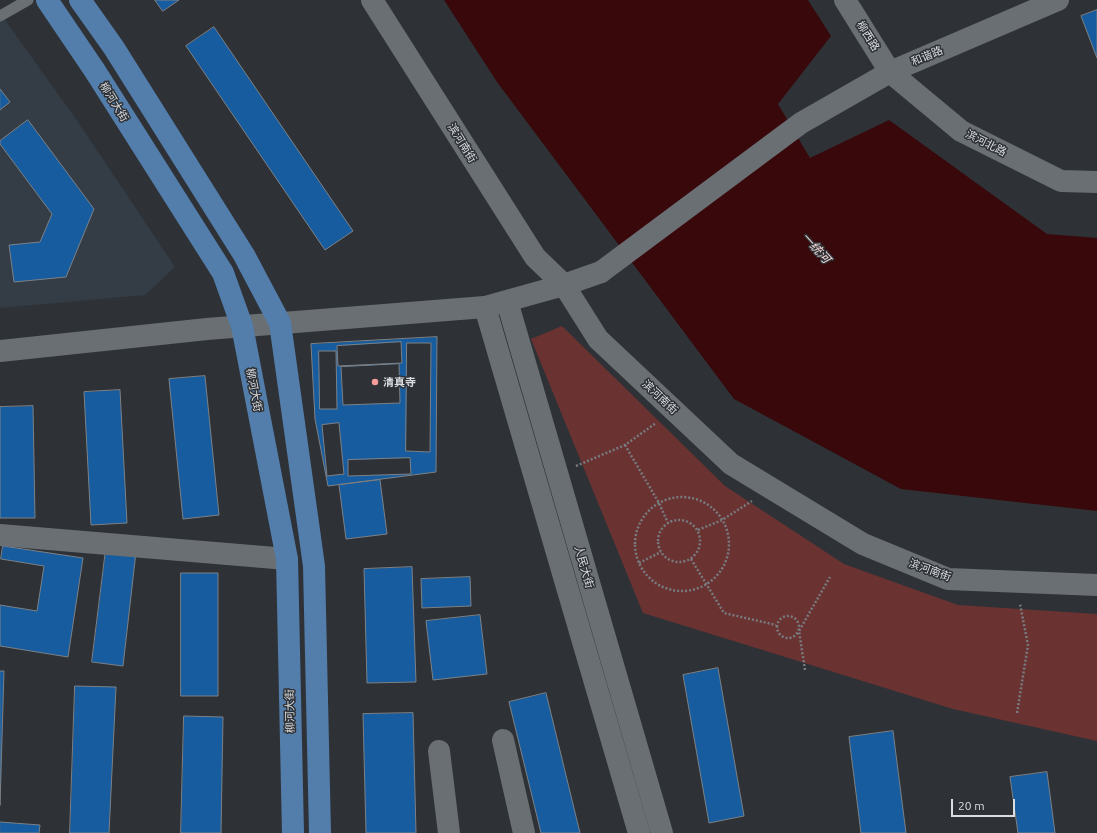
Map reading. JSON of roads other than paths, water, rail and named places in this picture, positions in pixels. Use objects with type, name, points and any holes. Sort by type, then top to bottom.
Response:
[{"type":"main road","name":"柳河大街","points":[[47,0],[95,71],[222,273],[242,326],[287,559],[293,833]]},
{"type":"main road","points":[[80,0],[114,48],[240,249],[280,323],[314,566],[320,833]]},
{"type":"street","name":"滨河南街","points":[[372,0],[535,257],[564,285],[598,339],[731,464],[863,544],[948,579],[1097,585]]},
{"type":"street","name":"柳西路","points":[[845,0],[890,72]]},
{"type":"street","name":"和谐路","points":[[0,351],[242,326],[485,307],[564,285],[601,272],[801,123],[890,72],[1058,0]]},
{"type":"street","name":"滨河北路","points":[[890,72],[961,131],[1061,181],[1097,182]]},
{"type":"street","name":"人民大街","points":[[508,300],[662,833]]},
{"type":"street","name":"人民大街","points":[[485,307],[639,833]]},
{"type":"street","points":[[0,535],[287,559]]},
{"type":"street","points":[[503,740],[524,833]]},
{"type":"street","points":[[439,751],[449,833]]},
{"type":"lane","points":[[0,16],[28,0]]},
{"type":"water","name":"一统河","points":[[444,0],[808,0],[831,36],[778,104],[810,158],[889,120],[1047,234],[1097,238],[1097,511],[901,489],[734,399],[497,82]]},
{"type":"place","name":"清真寺","points":[[375,382]]}]
